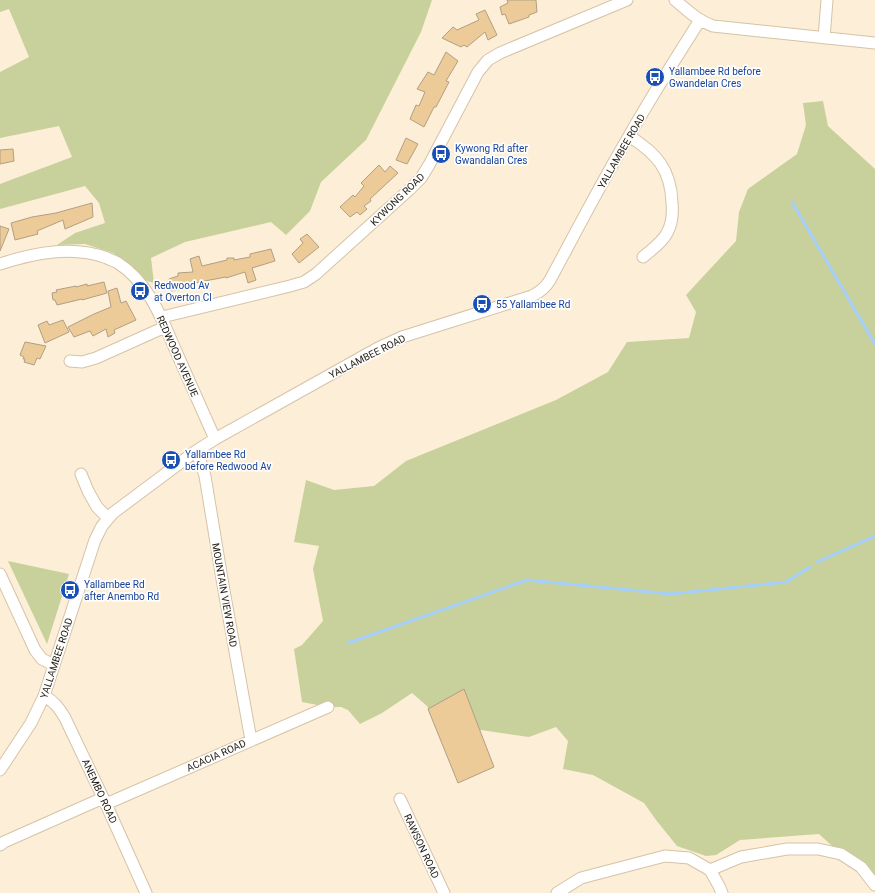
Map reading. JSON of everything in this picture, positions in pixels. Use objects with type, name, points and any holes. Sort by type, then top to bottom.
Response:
[{"type":"street","name":"KYWONG ROAD","points":[[70,361],[82,362],[92,359],[163,322],[304,282],[316,274],[421,178],[429,166],[478,72],[488,60],[500,53],[627,0]]},
{"type":"street","points":[[675,0],[700,20],[713,26],[875,42]]},
{"type":"street","points":[[824,38],[827,0]]},
{"type":"street","name":"YALLAMBEE ROAD","points":[[0,770],[31,724],[44,696],[95,540],[108,518],[215,439],[362,356],[402,337],[538,294],[547,286],[629,136],[700,20]]},
{"type":"street","points":[[629,136],[649,150],[657,159],[664,169],[672,192],[671,224],[667,234],[659,244],[643,257]]},
{"type":"street","name":"REDWOOD AVENUE","points":[[0,264],[39,254],[58,252],[77,252],[100,256],[117,262],[129,272],[147,293],[163,322],[215,439]]},
{"type":"street","name":"MOUNTAIN VIEW ROAD","points":[[196,452],[205,476],[251,740]]},
{"type":"street","points":[[81,474],[97,507],[108,518]]},
{"type":"street","points":[[0,574],[35,650],[42,659],[54,665]]},
{"type":"street","name":"ANEMBO ROAD","points":[[44,696],[54,702],[61,710],[105,801],[146,893]]},
{"type":"street","name":"ACACIA ROAD","points":[[0,845],[4,842],[328,708]]},
{"type":"street","name":"RAWSON ROAD","points":[[400,799],[444,893]]},
{"type":"street","points":[[710,870],[741,856],[787,849],[818,849],[841,854],[862,867],[875,885]]},
{"type":"street","points":[[557,893],[581,878],[664,856],[689,858],[710,870],[722,893]]},
{"type":"green space","points":[[0,0],[432,0],[421,32],[366,140],[321,182],[310,211],[286,235],[271,222],[185,242],[151,258],[154,283],[147,281],[113,253],[85,244],[57,245],[75,233],[105,223],[99,203],[85,186],[0,209],[0,184],[72,157],[59,126],[0,138],[0,72],[29,57],[9,9],[0,12]]},
{"type":"green space","points":[[823,101],[828,126],[875,169],[875,885],[819,834],[740,840],[716,855],[706,856],[677,846],[644,803],[593,775],[563,769],[568,741],[556,727],[529,737],[481,730],[442,739],[427,706],[412,693],[382,713],[360,724],[348,710],[341,707],[328,707],[302,702],[294,649],[302,645],[323,621],[313,569],[319,546],[294,542],[306,480],[334,490],[374,486],[406,461],[556,400],[608,372],[627,342],[689,338],[696,312],[686,295],[736,241],[739,212],[748,189],[797,154],[806,125],[803,103]]},
{"type":"green space","points":[[8,561],[69,574],[47,644]]},
{"type":"building","points":[[507,0],[536,0],[537,12],[529,15],[529,17],[509,24],[505,14],[502,15],[500,7],[508,3]]},
{"type":"building","points":[[485,10],[497,35],[488,40],[485,32],[467,47],[464,45],[461,47],[442,38],[453,27],[457,30],[479,20],[476,14]]},
{"type":"building","points":[[446,52],[458,61],[446,81],[449,82],[424,127],[410,119],[416,105],[419,106],[425,92],[417,89],[428,72],[434,75]]},
{"type":"building","points":[[406,138],[418,144],[407,164],[396,160]]},
{"type":"building","points":[[13,149],[14,161],[0,164],[0,150]]},
{"type":"building","points":[[379,165],[385,172],[390,166],[398,173],[370,199],[371,201],[364,206],[367,209],[360,215],[357,212],[350,217],[340,207],[353,195],[355,197],[364,186],[361,183]]},
{"type":"building","points":[[92,203],[93,217],[65,229],[63,220],[37,231],[38,234],[15,240],[11,223]]},
{"type":"building","points":[[0,226],[9,229],[0,251]]},
{"type":"building","points":[[307,234],[319,247],[299,263],[292,254],[303,243],[300,239]]},
{"type":"building","points":[[271,249],[275,261],[252,268],[256,280],[248,283],[245,272],[226,278],[194,283],[195,287],[171,291],[169,279],[178,276],[178,273],[193,272],[190,259],[199,256],[202,266],[227,260],[227,258],[234,258],[234,260],[250,257],[250,254]]},
{"type":"building","points":[[104,282],[107,293],[57,305],[55,300],[53,300],[52,293],[57,292],[56,290]]},
{"type":"building","points":[[117,288],[121,303],[126,301],[136,320],[114,330],[115,333],[108,337],[106,329],[93,336],[90,331],[74,337],[68,327],[111,307],[108,291]]},
{"type":"building","points":[[63,320],[69,332],[45,343],[38,325],[47,321],[49,325]]},
{"type":"building","points":[[25,342],[46,346],[40,359],[37,358],[34,365],[24,362],[24,357],[20,355]]},
{"type":"building","points":[[464,689],[494,767],[458,783],[428,709]]},
{"type":"waterway","points":[[792,202],[875,344]]},
{"type":"waterway","points":[[817,562],[875,536]]},
{"type":"waterway","points":[[348,643],[527,580],[671,594],[786,582],[810,567]]},
{"type":"place","name":"Yallambee Rd before Gwandelan Cres","points":[[655,77]]},
{"type":"place","name":"Kywong Rd after Gwandalan Cres","points":[[441,154]]},
{"type":"place","name":"Redwood Av at Overton Cl","points":[[140,291]]},
{"type":"place","name":"55 Yallambee Rd","points":[[482,304]]},
{"type":"place","name":"Yallambee Rd before Redwood Av","points":[[171,460]]},
{"type":"place","name":"Yallambee Rd after Anembo Rd","points":[[70,590]]}]
